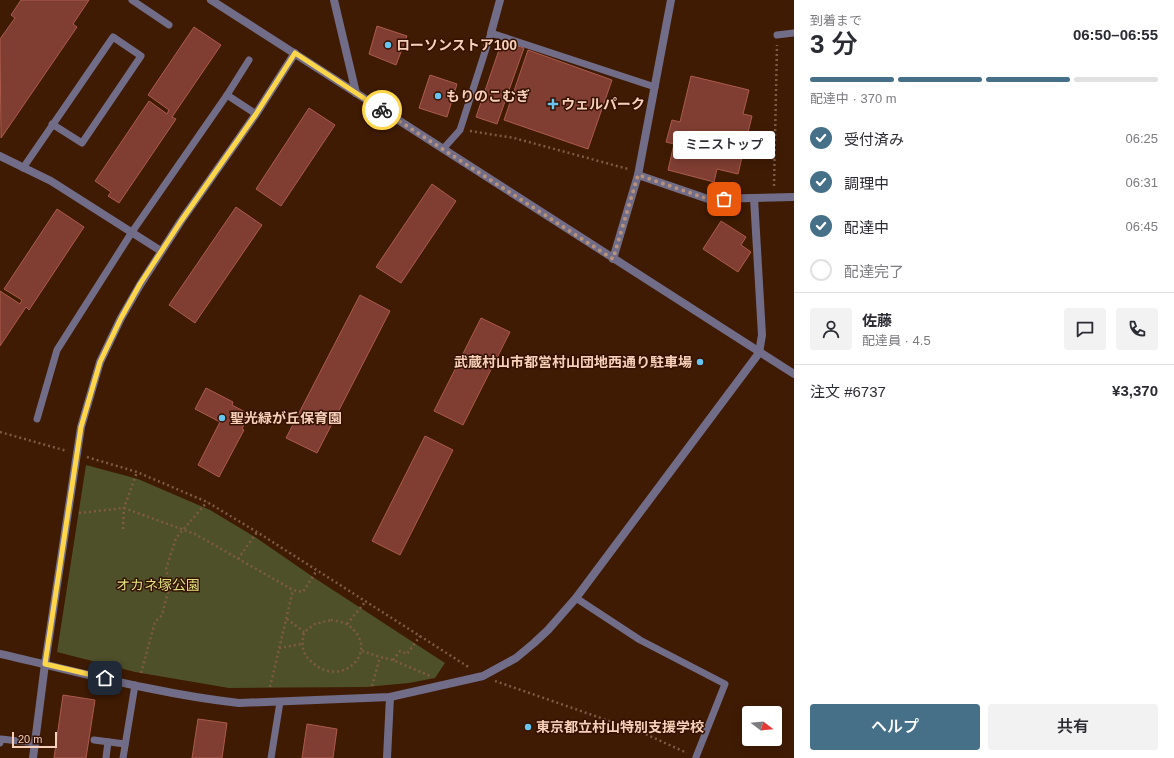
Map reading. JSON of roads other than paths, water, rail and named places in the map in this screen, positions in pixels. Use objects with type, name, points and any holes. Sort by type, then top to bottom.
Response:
[{"type":"street","points":[[211,0],[794,374]]},
{"type":"street","points":[[334,0],[356,93]]},
{"type":"street","points":[[490,34],[500,0]]},
{"type":"street","points":[[613,259],[638,173],[671,0]]},
{"type":"street","points":[[33,758],[36,744],[45,664],[76,454],[81,427],[100,362],[121,318],[140,284],[161,251],[256,114],[295,53]]},
{"type":"street","points":[[0,156],[51,181],[161,251]]},
{"type":"street","points":[[638,173],[708,199],[794,197]]},
{"type":"street","points":[[0,654],[134,685],[214,700],[239,703],[390,697],[483,676],[516,658],[548,630],[576,598],[760,353],[762,335],[754,198]]},
{"type":"street","points":[[387,758],[390,697]]},
{"type":"lane","points":[[132,0],[169,25]]},
{"type":"lane","points":[[443,149],[460,130],[490,34],[655,87]]},
{"type":"lane","points":[[777,35],[794,34]]},
{"type":"lane","points":[[23,168],[52,124],[113,37],[141,56],[82,144],[52,124]]},
{"type":"lane","points":[[37,419],[57,350],[132,232],[227,95],[249,60]]},
{"type":"lane","points":[[227,95],[256,114]]},
{"type":"lane","points":[[576,598],[640,640],[725,684],[696,757]]},
{"type":"lane","points":[[123,758],[134,685]]},
{"type":"lane","points":[[271,758],[280,702]]},
{"type":"lane","points":[[0,743],[1,738],[36,744]]},
{"type":"lane","points":[[94,740],[126,744]]},
{"type":"lane","points":[[106,758],[108,742]]},
{"type":"place","name":"ローソンストア100","points":[[388,45]]},
{"type":"place","name":"もりのこむぎ","points":[[438,96]]},
{"type":"place","name":"ウェルパーク","points":[[553,104]]},
{"type":"place","name":"ミニストップ","points":[[724,199]]},
{"type":"place","name":"武蔵村山市都営村山団地西通り駐車場","points":[[700,362]]},
{"type":"place","name":"聖光緑が丘保育園","points":[[222,418]]},
{"type":"place","name":"東京都立村山特別支援学校","points":[[528,727]]},
{"type":"park label","name":"オカネ塚公園","points":[[158,585]]}]
